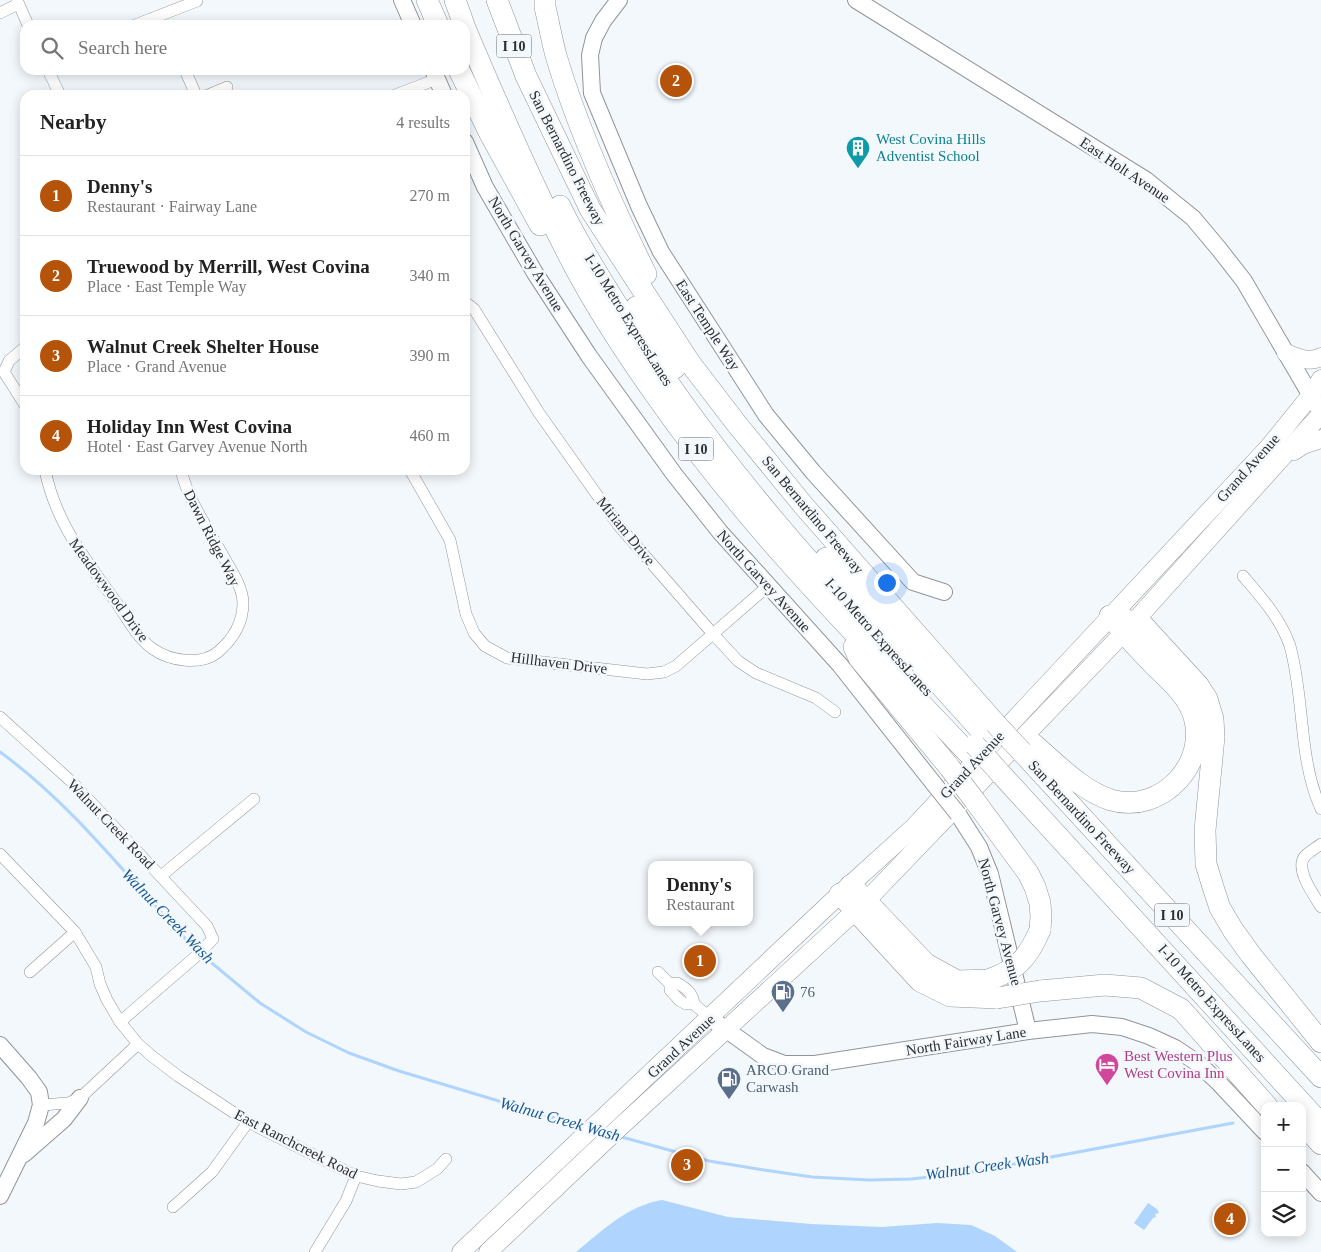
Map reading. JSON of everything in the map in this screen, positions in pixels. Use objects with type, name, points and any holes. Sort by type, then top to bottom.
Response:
[{"type":"highway","points":[[427,0],[436,20]]},
{"type":"highway","name":"San Bernardino Freeway","points":[[456,0],[462,20]]},
{"type":"highway","name":"San Bernardino Freeway","points":[[496,0],[526,76],[590,209],[690,363],[803,505],[971,697],[985,734]]},
{"type":"highway","points":[[545,0],[557,58],[593,155],[618,217],[690,363]]},
{"type":"highway","name":"San Bernardino Freeway","points":[[470,41],[498,106],[572,261],[612,329],[659,400],[714,472],[776,547],[842,620],[985,734],[1321,1077]]},
{"type":"highway","points":[[461,75],[469,90]]},
{"type":"highway","name":"I-10 Metro ExpressLanes","points":[[534,91],[534,120],[542,141],[565,186],[603,255],[690,390],[765,488],[985,734]]},
{"type":"highway","points":[[470,93],[536,220],[572,261]]},
{"type":"highway","name":"I-10 Metro ExpressLanes","points":[[498,106],[521,126],[562,211],[601,280],[642,345],[700,428],[745,485],[837,593],[904,665],[985,734]]},
{"type":"highway","points":[[985,734],[1012,762],[1085,787],[1112,800],[1124,802],[1142,801],[1160,795],[1174,784],[1186,770],[1194,756],[1197,726],[1192,710],[1182,694],[1129,628],[1110,616]]},
{"type":"highway","points":[[842,620],[859,658],[950,768],[1028,873],[1035,886],[1040,903],[1040,930],[1027,956],[1004,975],[993,989]]},
{"type":"highway","points":[[1129,628],[1142,624],[1198,685],[1207,699],[1213,719],[1214,737],[1205,830],[1206,864],[1220,908],[1251,955],[1321,1042]]},
{"type":"highway","name":"San Bernardino Freeway","points":[[1012,762],[1283,1102]]},
{"type":"highway","name":"I-10 Metro ExpressLanes","points":[[1012,762],[1321,1103]]},
{"type":"highway","name":"I-10 Metro ExpressLanes","points":[[1012,762],[1321,1124]]},
{"type":"highway","points":[[846,889],[926,964],[957,981],[993,989],[1040,991],[1106,985],[1140,988],[1180,1009],[1263,1102]]},
{"type":"highway","points":[[1306,1127],[1321,1144]]},
{"type":"highway","points":[[1306,1146],[1321,1155]]},
{"type":"main road","points":[[1286,353],[1298,358],[1314,360],[1321,357]]},
{"type":"main road","name":"Grand Avenue","points":[[461,1252],[914,827],[1268,448],[1311,395],[1321,379]]},
{"type":"main road","name":"Grand Avenue","points":[[488,1252],[605,1141],[861,905],[1129,628],[1321,414]]},
{"type":"main road","points":[[1283,458],[1303,445],[1321,440]]},
{"type":"street","points":[[162,20],[197,0]]},
{"type":"street","points":[[402,0],[411,20]]},
{"type":"street","name":"East Temple Way","points":[[619,0],[603,21],[594,38],[590,55],[592,93],[635,198],[661,252],[766,415],[827,489],[913,582],[944,592]]},
{"type":"street","name":"East Holt Avenue","points":[[856,0],[1146,180],[1193,218],[1244,281],[1321,414]]},
{"type":"street","points":[[0,13],[17,2],[26,20]]},
{"type":"street","points":[[50,75],[58,90]]},
{"type":"street","points":[[187,75],[194,90]]},
{"type":"street","points":[[405,90],[435,75],[442,90]]},
{"type":"street","points":[[220,90],[227,87]]},
{"type":"street","name":"North Garvey Avenue","points":[[470,153],[485,187],[525,256],[589,356],[674,474],[720,532],[840,665],[958,814],[979,847],[990,874],[1028,1031]]},
{"type":"street","name":"Miriam Drive","points":[[470,306],[474,309],[539,413],[619,526],[713,634],[738,661],[756,673],[816,698],[835,712]]},
{"type":"street","points":[[20,351],[9,361],[4,372],[20,397]]},
{"type":"street","name":"Meadowwood Drive","points":[[46,475],[57,513],[70,538],[138,634],[154,650],[172,658],[186,661],[214,656]]},
{"type":"street","name":"Dawn Ridge Way","points":[[182,475],[191,496],[232,572],[243,602],[241,618],[235,633],[214,656]]},
{"type":"street","name":"Hillhaven Drive","points":[[413,475],[450,540],[466,614],[474,633],[485,646],[506,658],[647,674],[664,672],[676,666],[768,586]]},
{"type":"street","points":[[1244,576],[1272,610],[1289,646],[1296,676],[1306,759],[1321,809]]},
{"type":"street","name":"Walnut Creek Road","points":[[0,717],[74,784],[206,926],[213,939],[194,958],[120,1022]]},
{"type":"street","points":[[161,876],[254,799]]},
{"type":"street","points":[[1321,844],[1305,856],[1301,867],[1304,877],[1321,907]]},
{"type":"street","name":"East Ranchcreek Road","points":[[0,854],[75,932],[96,967],[106,1000],[120,1022],[138,1044],[166,1066],[248,1122],[356,1176],[401,1184],[416,1182],[428,1176],[446,1159]]},
{"type":"street","points":[[30,972],[75,932]]},
{"type":"street","points":[[658,972],[670,984],[670,990],[680,1001],[686,1004],[694,1004],[710,1018]]},
{"type":"street","name":"North Fairway Lane","points":[[710,1018],[728,1029],[763,1056],[784,1064],[816,1064],[1028,1031],[1092,1024],[1122,1027],[1149,1036],[1175,1048],[1199,1064],[1261,1128]]},
{"type":"street","points":[[20,1157],[64,1119],[80,1098],[118,1065],[138,1044]]},
{"type":"street","points":[[0,1045],[34,1085],[41,1105],[36,1124],[0,1196]]},
{"type":"street","points":[[41,1105],[68,1103],[80,1098]]},
{"type":"street","points":[[173,1208],[212,1172],[248,1122]]},
{"type":"street","points":[[316,1252],[346,1200],[356,1176]]},
{"type":"street","points":[[1306,1176],[1321,1192]]},
{"type":"water","points":[[662,1200],[728,1217],[811,1224],[882,1227],[937,1223],[971,1225],[995,1236],[1017,1252],[576,1252],[606,1227],[627,1213],[649,1203]]},
{"type":"water","points":[[1148,1203],[1157,1209],[1159,1213],[1155,1214],[1156,1217],[1153,1218],[1144,1230],[1134,1223]]},
{"type":"waterway","name":"Walnut Creek Wash","points":[[0,752],[28,774],[79,821],[196,950]]},
{"type":"waterway","name":"Walnut Creek Wash","points":[[201,954],[260,1003],[306,1032],[349,1053],[399,1071],[585,1127]]},
{"type":"waterway","name":"Walnut Creek Wash","points":[[618,1136],[709,1161],[812,1177],[869,1180],[911,1179],[966,1173],[1233,1123]]},
{"type":"place","name":"Truewood by Merrill, West Covina","points":[[676,81]]},
{"type":"place","name":"West Covina Hills Adventist School","points":[[858,169]]},
{"type":"place","name":"Denny's","points":[[700,961]]},
{"type":"place","name":"76","points":[[783,1013]]},
{"type":"place","name":"Best Western Plus West Covina Inn","points":[[1107,1086]]},
{"type":"place","name":"ARCO Grand Carwash","points":[[729,1100]]},
{"type":"place","name":"Walnut Creek Shelter House","points":[[687,1165]]},
{"type":"place","name":"Holiday Inn West Covina","points":[[1230,1219]]}]
